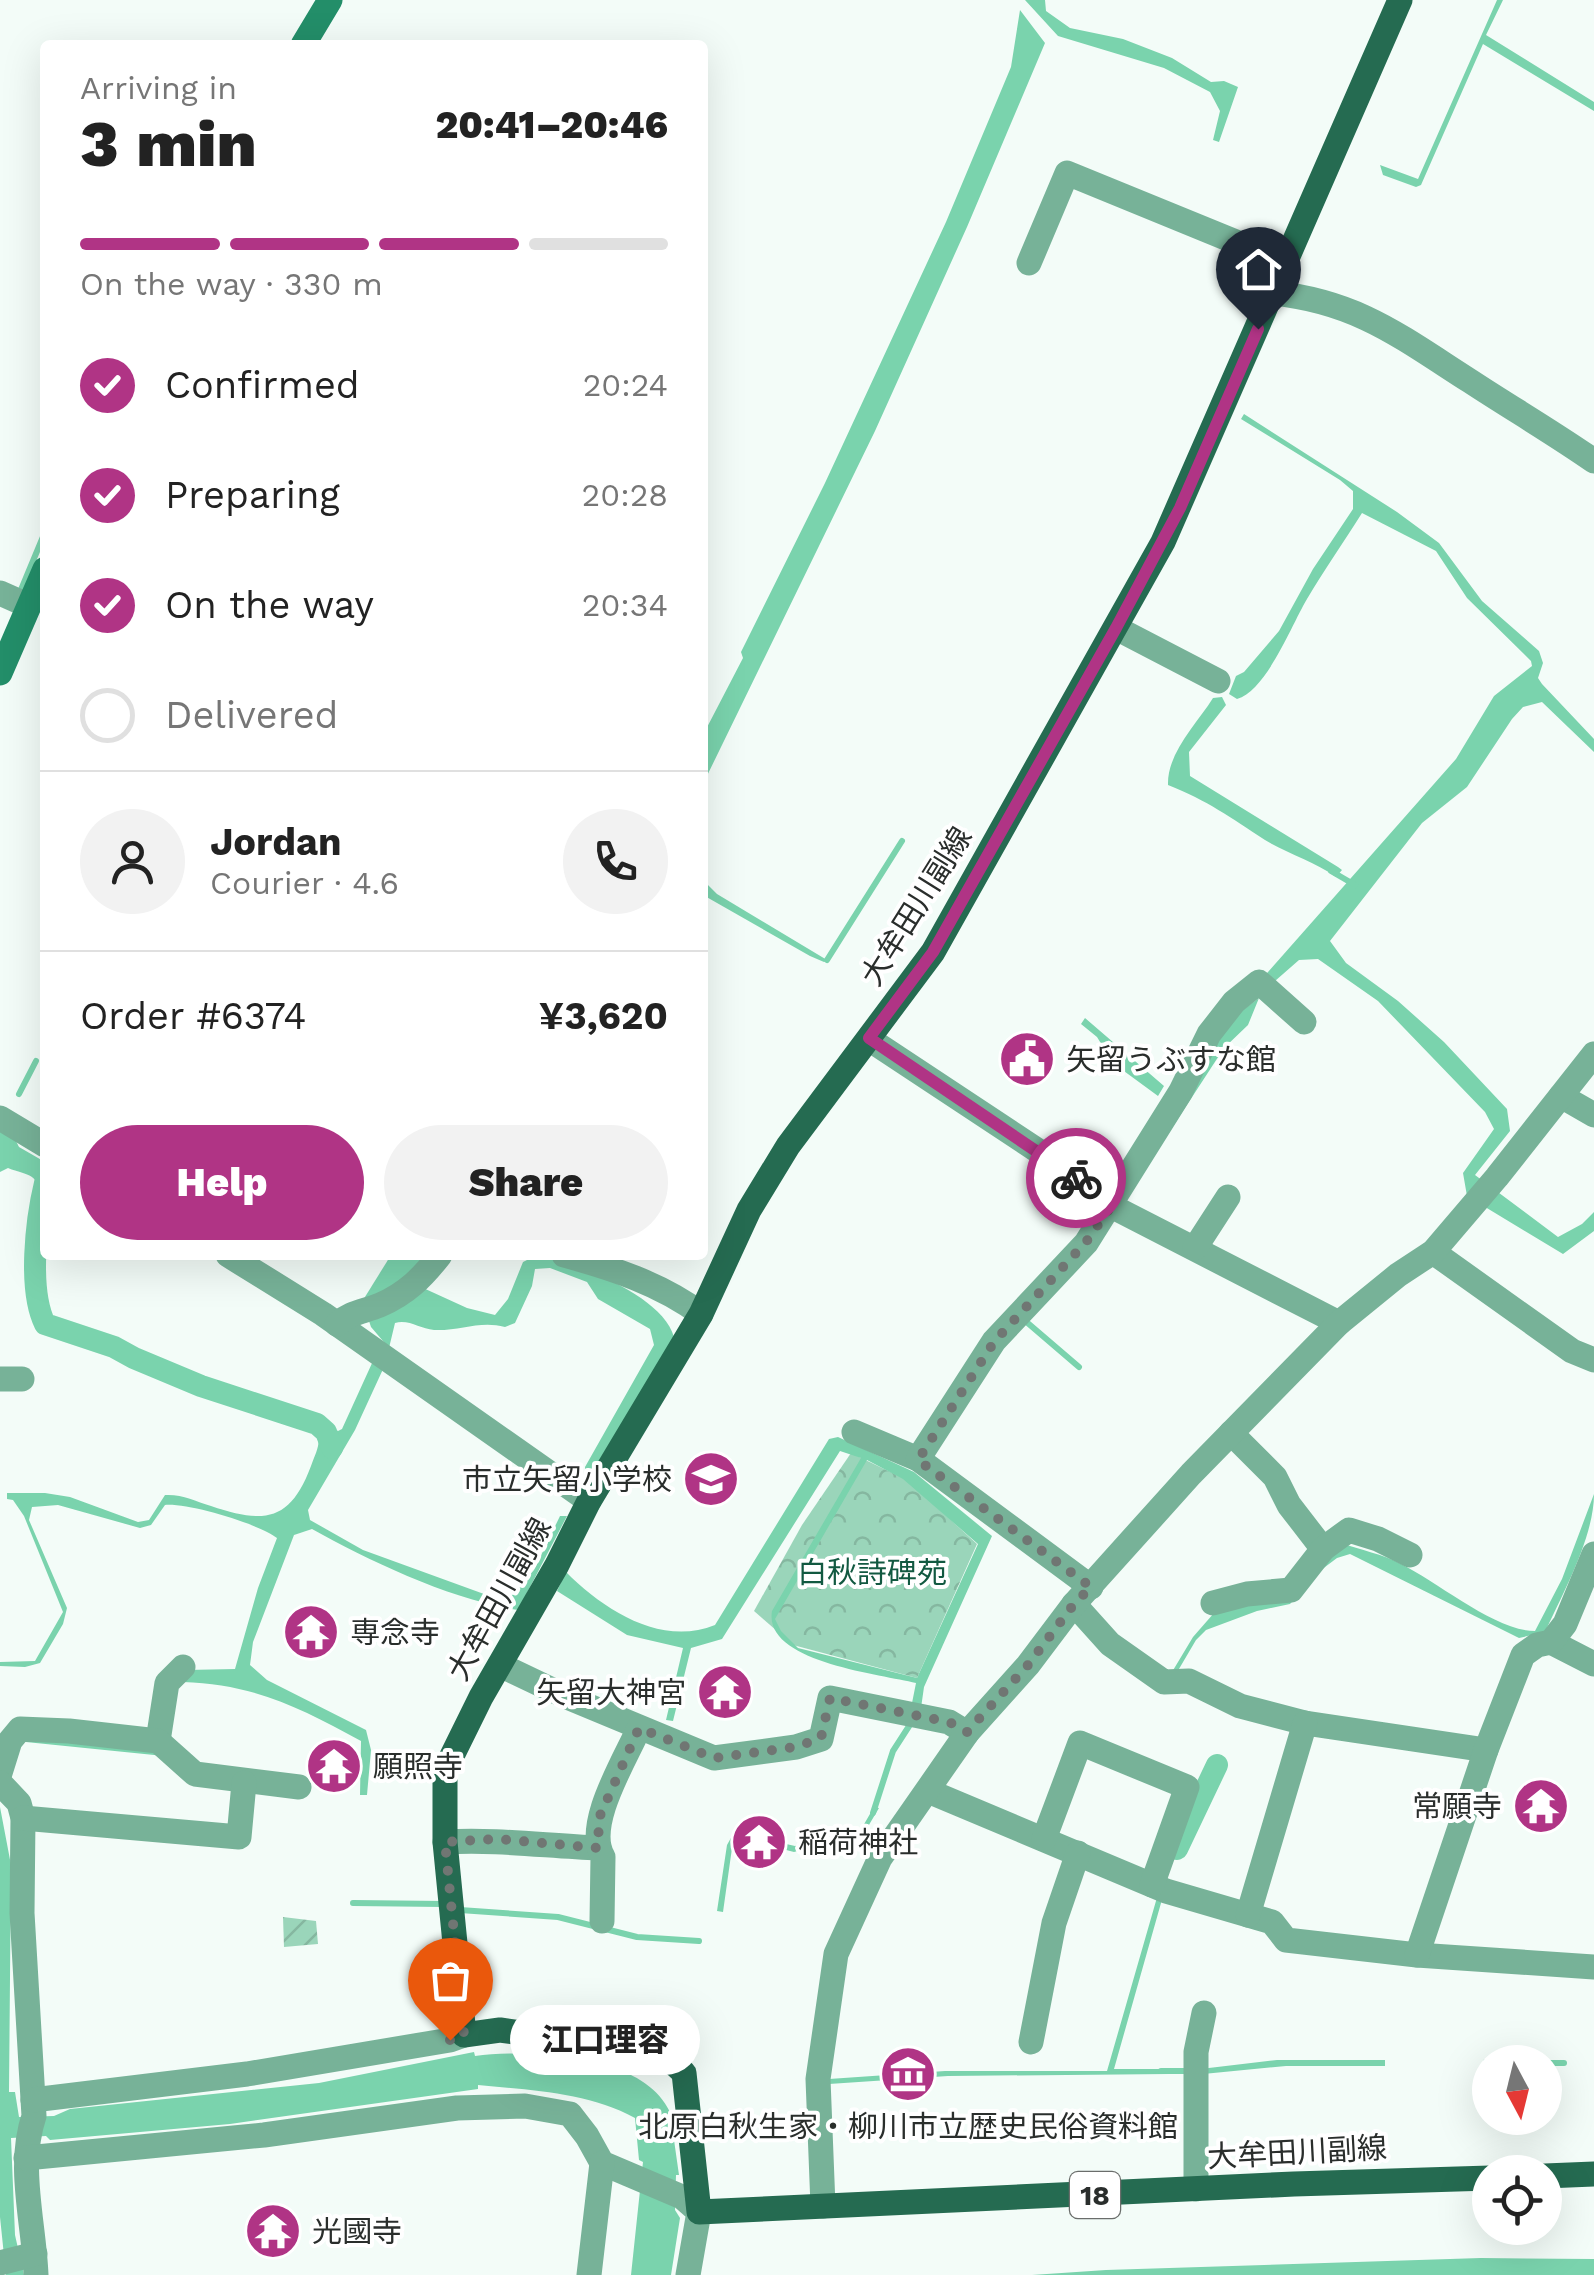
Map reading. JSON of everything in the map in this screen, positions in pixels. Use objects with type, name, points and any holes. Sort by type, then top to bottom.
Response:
[{"type":"main road","name":"大牟田川副線","points":[[464,2035],[445,1842],[445,1770],[589,1500],[701,1314],[749,1210],[788,1146],[933,952],[1116,628],[1180,508],[1400,0]]},
{"type":"main road","points":[[464,2035],[500,2030],[644,2050],[668,2058],[684,2073],[690,2205]]},
{"type":"main road","points":[[1562,2175],[1594,2174]]},
{"type":"main road","name":"大牟田川副線","points":[[690,2205],[823,2206],[1472,2179]]},
{"type":"street","points":[[306,40],[330,0]]},
{"type":"street","points":[[1030,263],[1067,174],[1286,264]]},
{"type":"street","points":[[1274,293],[1316,298],[1368,318],[1558,435],[1594,462]]},
{"type":"street","points":[[0,673],[40,580]]},
{"type":"street","points":[[0,593],[28,605]]},
{"type":"street","points":[[1116,628],[1218,681]]},
{"type":"street","points":[[926,1465],[994,1342],[1117,1207],[1209,1034],[1234,1002],[1267,988],[1304,1022]]},
{"type":"street","points":[[869,1038],[1117,1207],[1339,1323]]},
{"type":"street","points":[[823,2206],[818,2079],[838,1946],[880,1858],[967,1732],[1028,1665],[1082,1596],[1231,1433],[1339,1323],[1432,1252],[1594,1054]]},
{"type":"street","points":[[1561,1096],[1594,1115]]},
{"type":"street","points":[[8,1123],[40,1142]]},
{"type":"street","points":[[1195,1248],[1228,1197]]},
{"type":"street","points":[[1432,1252],[1572,1351],[1594,1360]]},
{"type":"street","points":[[337,1324],[351,1312],[378,1306],[419,1282],[436,1260]]},
{"type":"street","points":[[582,1260],[680,1298],[701,1314]]},
{"type":"street","points":[[261,1263],[384,1359],[589,1500]]},
{"type":"street","points":[[854,1432],[926,1465],[1082,1596],[1110,1644],[1164,1682],[1182,1680],[1240,1706],[1305,1723],[1486,1750]]},
{"type":"street","points":[[1231,1433],[1275,1477],[1289,1505],[1323,1549]]},
{"type":"street","points":[[1213,1603],[1247,1594],[1291,1590],[1323,1549],[1348,1530],[1378,1539],[1410,1556]]},
{"type":"street","points":[[1551,1642],[1566,1624],[1594,1554]]},
{"type":"street","points":[[1417,1955],[1486,1750],[1523,1655],[1536,1644],[1551,1642],[1594,1664]]},
{"type":"street","points":[[500,1665],[714,1758],[796,1747],[821,1738],[830,1698],[949,1722],[967,1732]]},
{"type":"street","points":[[162,1744],[167,1684],[183,1667]]},
{"type":"street","points":[[1248,1915],[1305,1723]]},
{"type":"street","points":[[602,1921],[599,1818],[639,1728]]},
{"type":"street","points":[[0,1773],[15,1735],[69,1730],[162,1744],[195,1774],[299,1788]]},
{"type":"street","points":[[1044,1839],[1080,1743],[1187,1787],[1159,1888]]},
{"type":"street","points":[[23,1818],[239,1837],[244,1782]]},
{"type":"street","points":[[0,1783],[19,1803],[23,1818],[22,1913],[30,2128],[19,2263]]},
{"type":"street","points":[[928,1791],[1159,1888],[1272,1922],[1286,1940],[1417,1955],[1594,1967]]},
{"type":"street","points":[[445,1842],[498,1839],[598,1848]]},
{"type":"street","points":[[1031,2042],[1054,1923],[1078,1852]]},
{"type":"street","points":[[1196,2189],[1196,2052],[1204,2013]]},
{"type":"street","points":[[30,2128],[247,2074],[464,2035]]},
{"type":"street","points":[[30,2128],[264,2136],[457,2108],[525,2106],[570,2114],[602,2164],[589,2275]]},
{"type":"street","points":[[602,2164],[690,2205],[688,2275]]},
{"type":"green space","name":"白秋詩碑苑","points":[[851,1453],[907,1480],[977,1544],[917,1678],[793,1645],[754,1611],[802,1525]]},
{"type":"green space","points":[[283,1917],[316,1921],[318,1944],[284,1947]]},
{"type":"shaded area","points":[[1025,0],[1045,0],[1046,11],[1070,28],[1123,39],[1172,58],[1211,82],[1224,81],[1238,87],[1219,142],[1213,140],[1220,111],[1210,92],[1164,68],[1058,36]]},
{"type":"shaded area","points":[[1497,0],[1503,0],[1486,35],[1594,102],[1594,111],[1483,44],[1421,185],[1416,187],[1383,175],[1380,165],[1418,179]]},
{"type":"shaded area","points":[[1020,10],[1045,43],[875,431],[708,774],[708,725],[946,222],[1011,67]]},
{"type":"shaded area","points":[[1244,414],[1439,543],[1482,601],[1539,651],[1543,663],[1538,678],[1594,739],[1594,752],[1542,702],[1523,707],[1467,787],[1422,823],[1330,941],[1346,963],[1398,1001],[1444,1042],[1507,1109],[1510,1131],[1475,1175],[1558,1237],[1582,1224],[1594,1212],[1594,1231],[1563,1254],[1467,1196],[1463,1173],[1494,1129],[1485,1112],[1378,1001],[1318,959],[1299,960],[1275,981],[1260,981],[1456,759],[1494,696],[1532,666],[1467,598],[1436,551],[1362,513],[1307,599],[1268,670],[1248,693],[1237,699],[1229,694],[1236,676],[1244,672],[1279,631],[1313,569],[1353,509],[1353,491],[1241,419]]},
{"type":"shaded area","points":[[1222,697],[1226,705],[1189,752],[1190,776],[1338,867],[1342,870],[1336,877],[1168,785],[1172,762],[1184,740],[1213,698]]},
{"type":"shaded area","points":[[708,885],[827,960],[810,956],[708,898]]},
{"type":"shaded area","points":[[1259,998],[1248,1025],[1224,1048],[1138,1180],[1204,1039]]},
{"type":"shaded area","points":[[1085,1018],[1164,1086],[1158,1096],[1113,1063],[1097,1037],[1081,1024]]},
{"type":"shaded area","points":[[0,1129],[13,1135],[19,1147],[40,1159],[40,1200],[32,1177],[8,1168],[0,1172]]},
{"type":"shaded area","points":[[388,1260],[428,1260],[419,1272],[360,1305]]},
{"type":"shaded area","points":[[563,1260],[607,1279],[656,1310],[674,1337],[590,1476],[585,1476],[585,1467],[654,1345],[650,1329],[598,1299],[587,1282],[550,1268],[535,1269],[532,1286],[515,1323],[505,1327],[434,1330],[395,1323],[389,1348],[371,1327],[367,1315],[421,1287],[467,1308],[495,1315],[508,1299],[523,1262]]},
{"type":"shaded area","points":[[373,1361],[384,1367],[355,1430],[308,1510],[310,1520],[363,1550],[506,1602],[534,1570],[560,1516],[567,1516],[518,1610],[466,1598],[412,1578],[312,1529],[294,1535],[253,1642],[250,1665],[267,1680],[366,1730],[371,1750],[367,1795],[360,1795],[361,1741],[276,1700],[232,1687],[183,1682],[178,1687],[164,1756],[16,1741],[152,1745],[172,1682],[186,1670],[235,1669],[277,1538],[240,1521],[176,1505],[165,1505],[151,1525],[140,1528],[58,1505],[32,1507],[29,1520],[67,1608],[63,1624],[40,1663],[0,1666],[0,1662],[35,1661],[63,1612],[24,1516],[13,1500],[7,1499],[7,1493],[70,1497],[138,1522],[149,1520],[165,1495],[246,1515],[273,1514],[284,1508],[303,1485],[318,1447],[315,1429],[319,1421],[338,1431],[342,1429]]},
{"type":"shaded area","points":[[838,1437],[914,1472],[992,1536],[924,1687],[921,1708],[911,1708],[916,1683],[827,1663],[804,1654],[774,1628],[772,1611],[861,1458],[840,1451],[722,1639],[691,1648],[673,1721],[666,1720],[683,1648],[627,1635],[557,1591],[566,1572],[598,1599],[634,1621],[674,1631],[695,1631],[715,1625],[829,1439]],"holes":[[[867,1460],[903,1479],[978,1544],[917,1678],[798,1648],[775,1619]]]},
{"type":"shaded area","points":[[1594,1494],[1583,1546],[1545,1632],[1519,1638],[1350,1554],[1321,1570],[1290,1604],[1257,1611],[1206,1630],[1176,1674],[1172,1672],[1193,1637],[1221,1605],[1272,1598],[1341,1543],[1394,1561],[1502,1623],[1535,1631],[1562,1579]]},
{"type":"shaded area","points":[[0,1807],[11,1865],[9,2092],[15,2092],[19,2117],[319,2083],[474,2052],[475,2056],[525,2054],[583,2059],[636,2077],[656,2092],[670,2112],[679,2175],[675,2210],[680,2218],[671,2275],[631,2275],[643,2162],[639,2160],[635,2118],[578,2097],[478,2085],[478,2089],[230,2124],[50,2140],[46,2136],[11,2138],[15,2235],[24,2275],[6,2275],[0,2217]]},
{"type":"shaded area","points":[[874,1807],[879,1808],[854,1850],[819,1845],[794,1852],[736,1840],[723,1912],[717,1911],[727,1845],[732,1836],[746,1835],[795,1846],[822,1839],[852,1845]]},
{"type":"shaded area","points":[[1158,1894],[1163,1896],[1114,2069],[1168,2069],[1169,2074],[948,2076],[829,2084],[829,2079],[945,2071],[1107,2071]]},
{"type":"shaded area","points":[[1277,2060],[1385,2060],[1385,2066],[1286,2066],[1193,2075],[1192,2070]]},
{"type":"shaded area","points":[[1481,2258],[1594,2259],[1594,2275],[1032,2275],[1106,2270]]},
{"type":"waterway","points":[[18,597],[40,544]]},
{"type":"waterway","points":[[827,960],[902,841]]},
{"type":"waterway","points":[[1331,871],[1355,885]]},
{"type":"waterway","points":[[19,1094],[36,1061]]},
{"type":"waterway","points":[[40,1210],[35,1274],[45,1324],[114,1347],[201,1386],[317,1424],[326,1432],[332,1448]]},
{"type":"waterway","points":[[1023,1319],[1079,1367]]},
{"type":"waterway","points":[[873,1813],[893,1751],[913,1720]]},
{"type":"waterway","points":[[1177,1849],[1217,1765]]},
{"type":"waterway","points":[[353,1903],[443,1904]]},
{"type":"waterway","points":[[460,1910],[558,1917],[637,1937],[699,1941]]},
{"type":"waterway","points":[[1161,2071],[1188,2071]]},
{"type":"way so far","points":[[450,2040],[464,2035],[445,1842],[498,1839],[542,1846],[598,1848],[599,1818],[639,1728],[714,1758],[796,1747],[821,1738],[830,1698],[949,1722],[967,1732],[1091,1587],[918,1460],[994,1342],[1046,1289],[1114,1202],[1076,1178]]},
{"type":"place","name":"矢留うぶすな館","points":[[1027,1059]]},
{"type":"place","name":"市立矢留小学校","points":[[711,1479]]},
{"type":"place","name":"専念寺","points":[[311,1632]]},
{"type":"place","name":"矢留大神宮","points":[[725,1692]]},
{"type":"place","name":"願照寺","points":[[334,1766]]},
{"type":"place","name":"常願寺","points":[[1541,1806]]},
{"type":"place","name":"稲荷神社","points":[[759,1842]]},
{"type":"place","name":"江口理容","points":[[450,2040]]},
{"type":"place","name":"北原白秋生家・柳川市立歴史民俗資料館","points":[[908,2074]]},
{"type":"place","name":"光國寺","points":[[273,2231]]},
{"type":"route","points":[[1076,1178],[869,1038],[933,952],[1116,628],[1180,508],[1258,329]]}]
